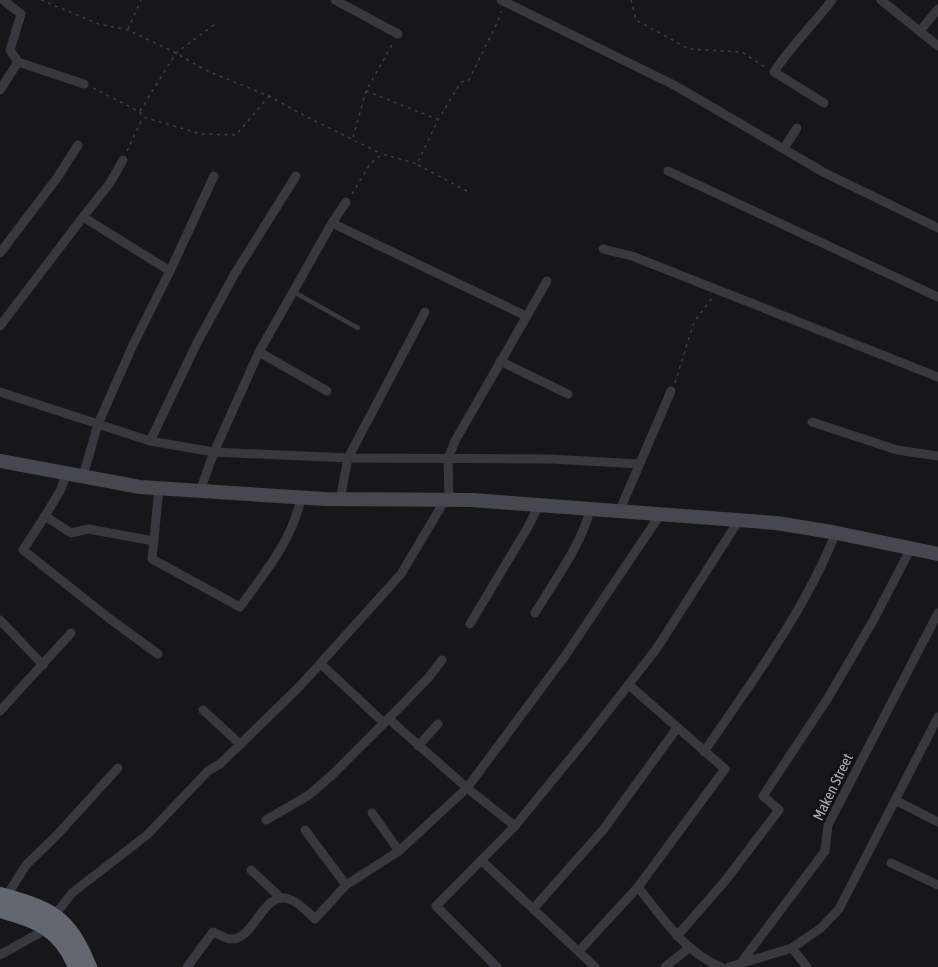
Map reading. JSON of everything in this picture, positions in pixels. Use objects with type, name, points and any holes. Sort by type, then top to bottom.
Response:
[{"type":"highway","points":[[2,901],[33,919],[65,925],[80,945],[89,967]]},
{"type":"highway","points":[[52,923],[76,967]]},
{"type":"street","points":[[3,0],[21,14],[10,50],[18,62],[84,84]]},
{"type":"street","points":[[334,0],[398,34]]},
{"type":"street","points":[[824,103],[774,72],[785,55],[832,0]]},
{"type":"street","points":[[881,0],[938,46]]},
{"type":"street","points":[[502,1],[674,85],[823,172],[938,228]]},
{"type":"street","points":[[920,31],[938,9]]},
{"type":"street","points":[[0,90],[18,62]]},
{"type":"street","points":[[784,148],[798,128]]},
{"type":"street","points":[[0,253],[57,178],[78,145]]},
{"type":"street","points":[[0,326],[110,183],[123,160]]},
{"type":"street","points":[[668,171],[938,297]]},
{"type":"street","points":[[83,476],[98,424],[213,176]]},
{"type":"street","points":[[150,441],[197,343],[234,274],[296,176]]},
{"type":"street","points":[[200,491],[214,452],[259,352],[292,291],[346,202]]},
{"type":"street","points":[[83,217],[170,271]]},
{"type":"street","points":[[332,223],[526,316]]},
{"type":"street","points":[[603,249],[632,256],[938,377]]},
{"type":"street","points":[[0,955],[41,932],[52,923],[72,893],[147,835],[208,771],[220,764],[321,664],[401,574],[447,500],[448,459],[456,441],[547,281]]},
{"type":"street","points":[[340,500],[348,458],[425,312]]},
{"type":"street","points":[[259,352],[327,391]]},
{"type":"street","points":[[500,361],[568,394]]},
{"type":"street","points":[[619,512],[671,391]]},
{"type":"street","points":[[0,392],[150,441],[214,452],[348,458],[552,459],[639,464]]},
{"type":"street","points":[[812,422],[897,450],[938,456]]},
{"type":"street","points":[[0,461],[140,487],[340,500],[447,500],[539,505],[776,523],[836,532],[938,554]]},
{"type":"street","points":[[67,473],[60,492],[23,550],[158,654]]},
{"type":"street","points":[[159,488],[152,559],[240,607],[288,538],[301,498]]},
{"type":"street","points":[[470,624],[539,505]]},
{"type":"street","points":[[535,613],[577,542],[587,522],[590,509]]},
{"type":"street","points":[[251,870],[281,898],[291,900],[315,919],[346,885],[399,851],[467,788],[564,656],[660,515]]},
{"type":"street","points":[[45,516],[71,533],[88,529],[154,541]]},
{"type":"street","points":[[497,967],[436,906],[515,826],[587,738],[657,648],[739,520]]},
{"type":"street","points":[[705,752],[781,636],[822,567],[836,532]]},
{"type":"street","points":[[677,936],[725,881],[779,810],[763,796],[828,698],[874,619],[911,548]]},
{"type":"street","name":"Maken Street","points":[[740,964],[825,851],[828,825],[938,613]]},
{"type":"street","points":[[0,620],[43,665]]},
{"type":"street","points":[[0,711],[71,633]]},
{"type":"street","points":[[266,820],[309,795],[386,721],[429,677],[442,660]]},
{"type":"street","points":[[321,664],[386,721],[515,826]]},
{"type":"street","points":[[579,951],[638,887],[725,770],[628,685]]},
{"type":"street","points":[[203,710],[240,744]]},
{"type":"street","points":[[729,967],[792,948],[821,928],[839,909],[938,717]]},
{"type":"street","points":[[418,747],[438,724]]},
{"type":"street","points":[[533,909],[603,830],[677,728]]},
{"type":"street","points":[[2,901],[26,865],[56,836],[118,768]]},
{"type":"street","points":[[895,800],[938,822]]},
{"type":"street","points":[[372,813],[399,851]]},
{"type":"street","points":[[305,830],[346,885]]},
{"type":"street","points":[[482,861],[595,967]]},
{"type":"street","points":[[891,863],[938,885]]},
{"type":"street","points":[[638,887],[677,936],[706,961],[721,967]]},
{"type":"street","points":[[187,967],[213,932],[228,938],[240,937],[270,904],[281,898]]},
{"type":"street","points":[[665,967],[690,947]]},
{"type":"street","points":[[792,948],[807,967]]},
{"type":"lane","points":[[292,291],[358,328]]},
{"type":"path","points":[[41,0],[99,24],[128,30],[205,70],[269,96],[382,154],[417,164],[467,190]]},
{"type":"path","points":[[128,30],[141,0]]},
{"type":"path","points":[[631,0],[636,20],[689,49],[742,52],[774,72]]},
{"type":"path","points":[[417,164],[438,120],[461,82],[469,80],[498,21],[502,1]]},
{"type":"path","points":[[140,112],[176,53],[215,24]]},
{"type":"path","points":[[353,139],[366,91],[398,34]]},
{"type":"path","points":[[84,84],[140,112],[143,117],[201,134],[236,135],[269,96]]},
{"type":"path","points":[[366,91],[438,120]]},
{"type":"path","points":[[123,160],[143,117]]},
{"type":"path","points":[[346,202],[370,164],[382,154]]},
{"type":"path","points":[[671,391],[694,322],[717,290]]}]
